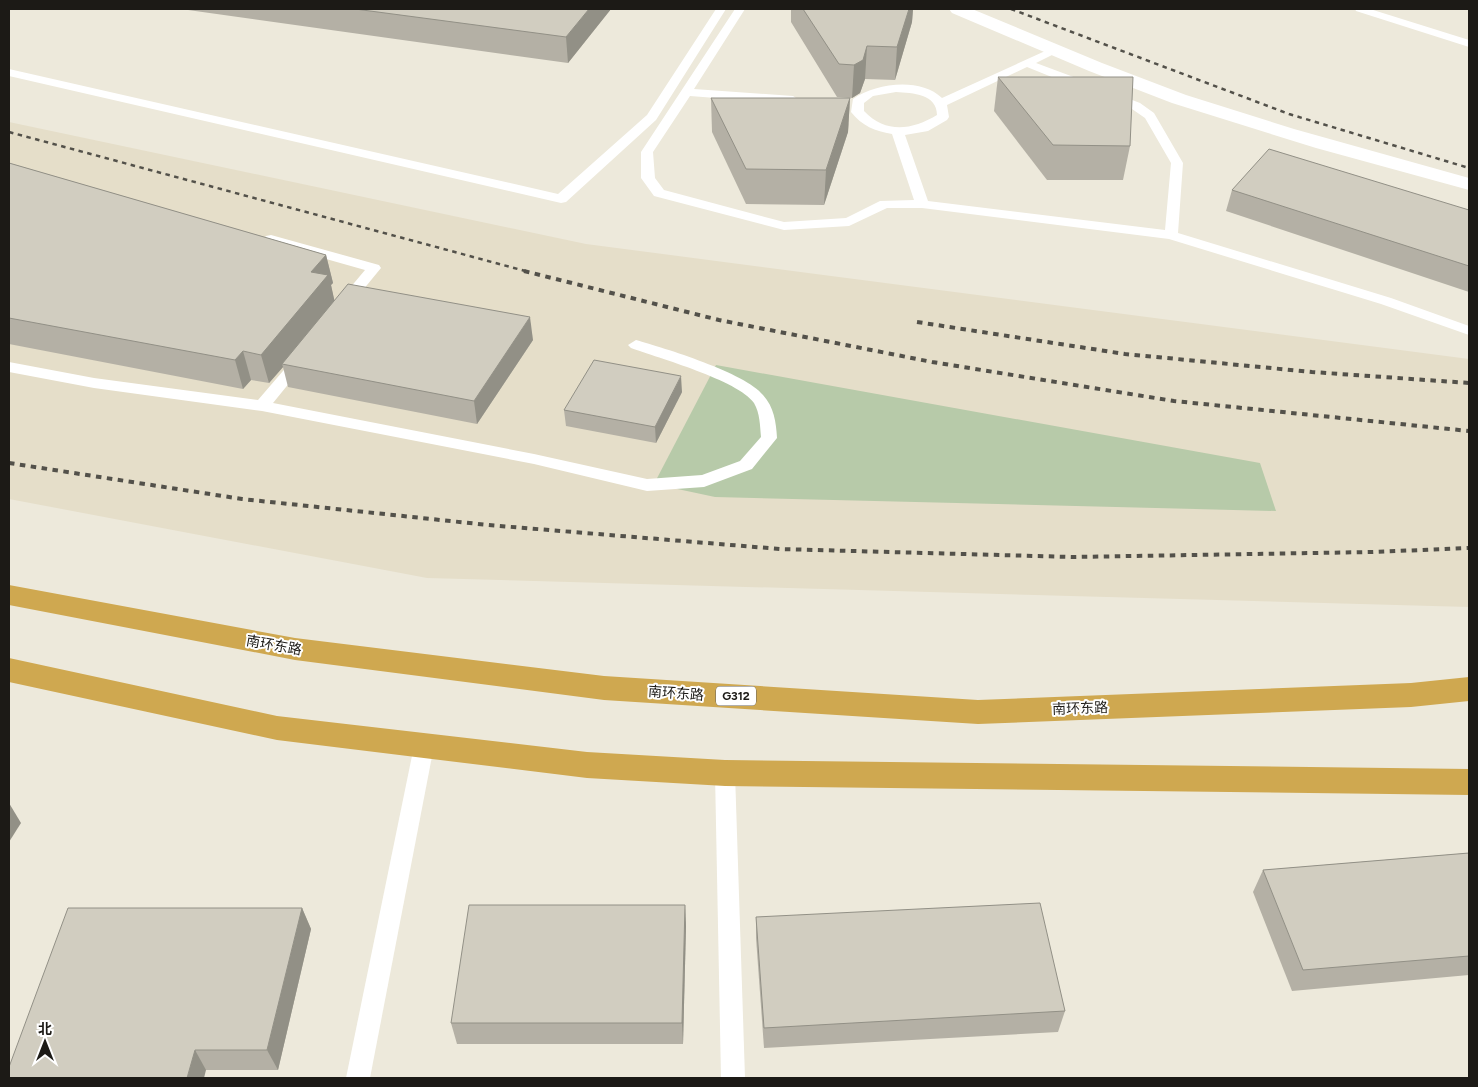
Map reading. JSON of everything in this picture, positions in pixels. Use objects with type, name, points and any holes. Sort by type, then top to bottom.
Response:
[{"type":"highway","name":"南环东路","points":[[9,595],[295,649],[604,688],[978,712],[1411,695],[1469,689]]},
{"type":"highway","points":[[9,670],[277,728],[587,765],[725,773],[1469,782]]},
{"type":"street","points":[[958,9],[1054,50],[1180,99],[1388,162],[1469,184]]},
{"type":"lane","points":[[9,73],[561,199],[652,117],[721,9]]},
{"type":"lane","points":[[740,9],[646,152],[648,178],[659,193],[784,226],[849,222],[885,204],[922,204],[1171,235],[1386,301],[1469,331]]},
{"type":"lane","points":[[1360,9],[1469,44]]},
{"type":"lane","points":[[941,103],[1054,50]]},
{"type":"lane","points":[[1026,63],[1136,106],[1150,116],[1177,163],[1171,235]]},
{"type":"lane","points":[[896,88],[923,92],[941,103],[944,110],[943,117],[936,124],[926,128],[897,131],[882,129],[860,118],[851,104],[870,92],[896,88]]},
{"type":"lane","points":[[686,92],[806,101]]},
{"type":"lane","points":[[897,131],[922,204]]},
{"type":"lane","points":[[259,236],[374,268],[337,314]]},
{"type":"lane","points":[[9,367],[94,384],[262,406],[534,459],[647,485],[704,481],[746,465],[769,438],[767,414],[756,395],[727,379],[636,345]]},
{"type":"lane","points":[[262,406],[306,352]]},
{"type":"lane","points":[[358,1078],[424,746]]},
{"type":"lane","points":[[725,773],[733,1078]]},
{"type":"shaded area","points":[[9,122],[586,244],[1469,359],[1469,607],[427,578],[9,499]]},
{"type":"green space","points":[[716,365],[1260,463],[1276,511],[715,497],[654,484]]},
{"type":"building","points":[[355,9],[589,9],[566,37]]},
{"type":"building","points":[[803,9],[909,9],[897,47],[867,46],[863,60],[854,65],[839,64]]},
{"type":"building","points":[[998,77],[1133,77],[1130,146],[1053,145]]},
{"type":"building","points":[[711,98],[850,98],[826,170],[746,169]]},
{"type":"building","points":[[1269,149],[1469,210],[1469,266],[1232,190]]},
{"type":"building","points":[[9,163],[326,255],[311,272],[328,275],[261,355],[243,351],[235,360],[9,318]]},
{"type":"building","points":[[348,284],[530,317],[474,401],[282,364]]},
{"type":"building","points":[[594,360],[681,376],[655,427],[564,410]]},
{"type":"building","points":[[1469,853],[1469,956],[1303,970],[1263,870]]},
{"type":"building","points":[[1040,903],[1065,1011],[764,1028],[756,917]]},
{"type":"building","points":[[469,905],[685,905],[682,1023],[451,1023]]},
{"type":"building","points":[[68,908],[302,908],[267,1050],[195,1050],[187,1078],[9,1078],[9,1067]]},
{"type":"railway","points":[[1011,9],[1289,114],[1469,168]]},
{"type":"railway","points":[[9,132],[529,272]]},
{"type":"railway","points":[[524,271],[719,320],[932,362],[1174,401],[1469,431]]},
{"type":"railway","points":[[917,322],[1125,354],[1312,372],[1469,383]]},
{"type":"railway","points":[[9,463],[242,499],[488,525],[780,549],[1073,557],[1373,552],[1469,548]]}]
